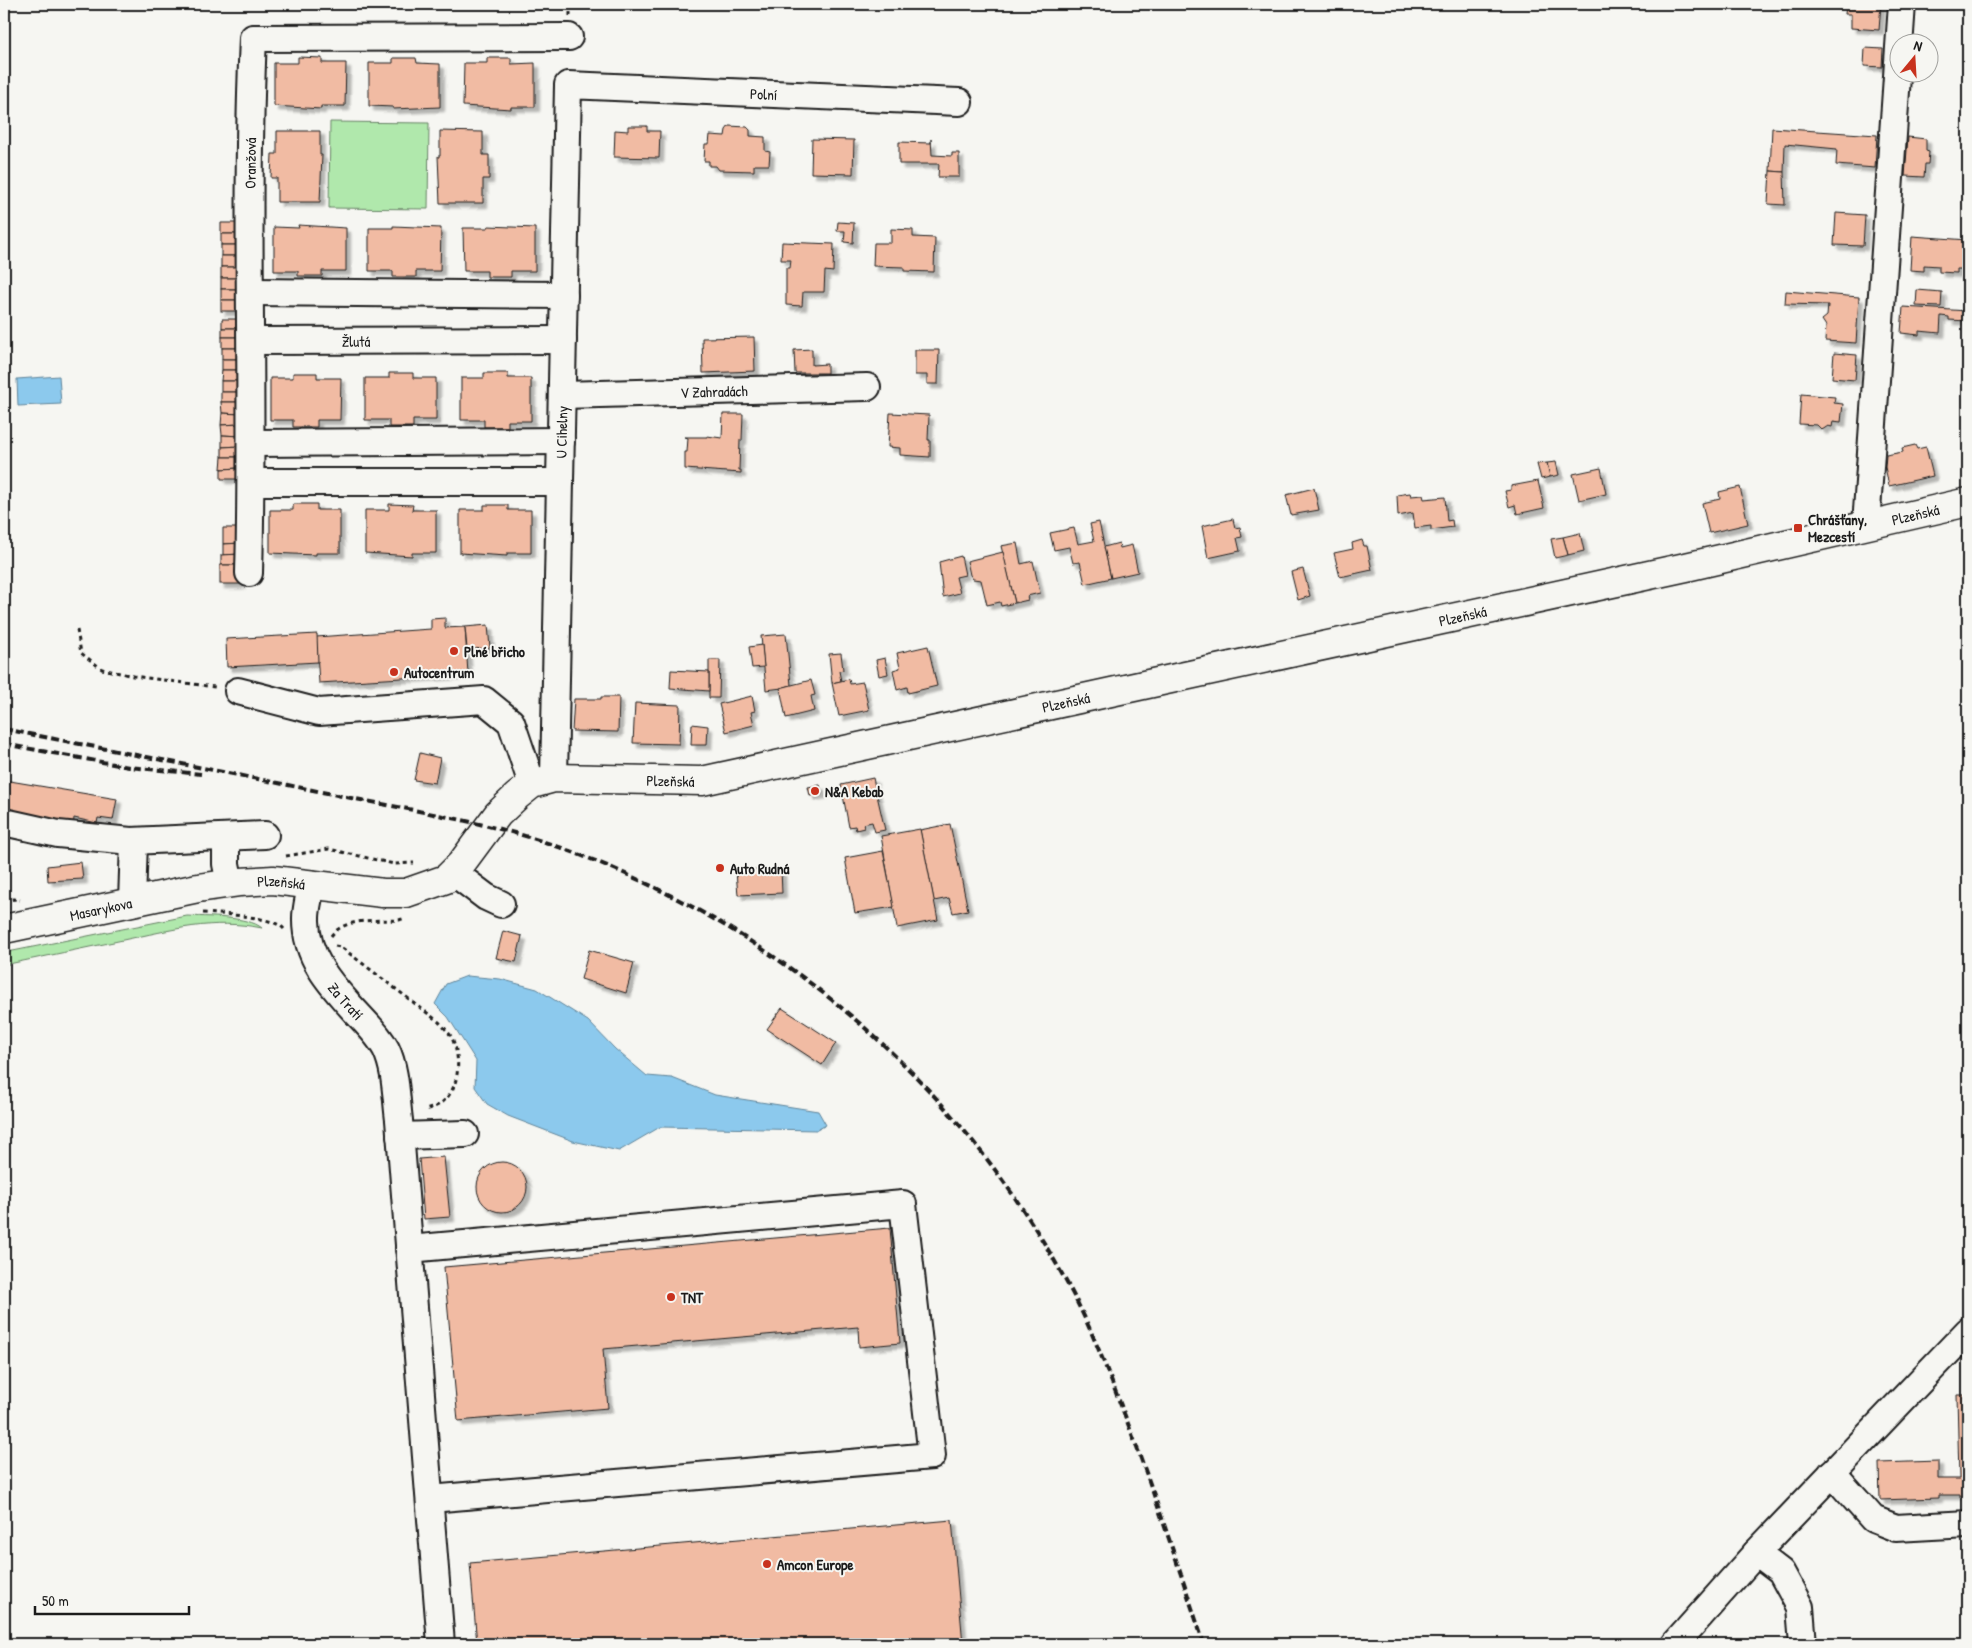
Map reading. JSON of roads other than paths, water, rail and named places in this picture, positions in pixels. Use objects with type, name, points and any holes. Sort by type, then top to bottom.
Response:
[{"type":"main road","name":"Plzeňská","points":[[199,900],[230,883],[273,880],[383,893],[406,893],[446,878],[453,872],[498,814],[543,781],[702,781],[1686,567],[1968,502]]},
{"type":"main road","name":"Masarykova","points":[[4,929],[132,902],[199,900]]},
{"type":"street","points":[[1866,525],[1902,4]]},
{"type":"street","name":"Oranžová","points":[[251,292],[249,132],[253,38],[569,37]]},
{"type":"street","name":"Polní","points":[[568,85],[959,102]]},
{"type":"street","name":"U Cihelny","points":[[543,781],[560,482],[568,85]]},
{"type":"street","points":[[248,573],[251,482],[251,292],[564,295]]},
{"type":"street","name":"Žlutá","points":[[251,341],[563,340]]},
{"type":"street","name":"V Zahradách","points":[[562,395],[867,387]]},
{"type":"street","points":[[251,443],[561,441]]},
{"type":"street","points":[[251,482],[560,482]]},
{"type":"street","points":[[238,691],[319,712],[484,700],[511,722],[543,781]]},
{"type":"street","points":[[4,822],[58,834],[134,841],[265,835]]},
{"type":"street","points":[[226,837],[226,864],[230,883]]},
{"type":"street","points":[[132,902],[134,841]]},
{"type":"street","points":[[453,872],[486,897],[501,904]]},
{"type":"street","name":"Za Tratí","points":[[311,884],[306,918],[310,946],[318,966],[344,1000],[373,1030],[386,1049],[393,1069],[405,1129],[409,1248],[441,1644]]},
{"type":"street","points":[[405,1129],[465,1134]]},
{"type":"street","points":[[409,1248],[902,1204],[932,1456],[430,1499]]},
{"type":"street","points":[[1675,1644],[1756,1553],[1968,1331]]},
{"type":"street","points":[[1832,1473],[1873,1519],[1896,1528],[1968,1524]]},
{"type":"street","points":[[1756,1553],[1781,1572],[1800,1607],[1803,1644]]},
{"type":"water","points":[[59,376],[61,404],[18,406],[17,379]]},
{"type":"water","points":[[467,976],[500,979],[537,989],[588,1021],[615,1049],[647,1076],[672,1078],[715,1095],[818,1111],[826,1125],[817,1130],[660,1127],[619,1151],[573,1141],[508,1116],[487,1104],[475,1087],[476,1061],[448,1017],[435,1004],[446,984]]},
{"type":"railway","points":[[4,729],[508,831],[559,847],[642,881],[721,923],[794,971],[863,1026],[926,1087],[983,1154],[1034,1226],[1078,1304],[1105,1366],[1153,1493],[1204,1644]]},
{"type":"railway","points":[[4,744],[129,767],[201,774]]},
{"type":"place","name":"Chrášťany, Mezcestí","points":[[1798,528]]},
{"type":"place","name":"Plné břicho","points":[[454,651]]},
{"type":"place","name":"Autocentrum","points":[[394,672]]},
{"type":"place","name":"N&A Kebab","points":[[815,791]]},
{"type":"place","name":"Auto Rudná","points":[[720,868]]},
{"type":"place","name":"TNT","points":[[671,1297]]},
{"type":"place","name":"Amcon Europe","points":[[767,1564]]}]
